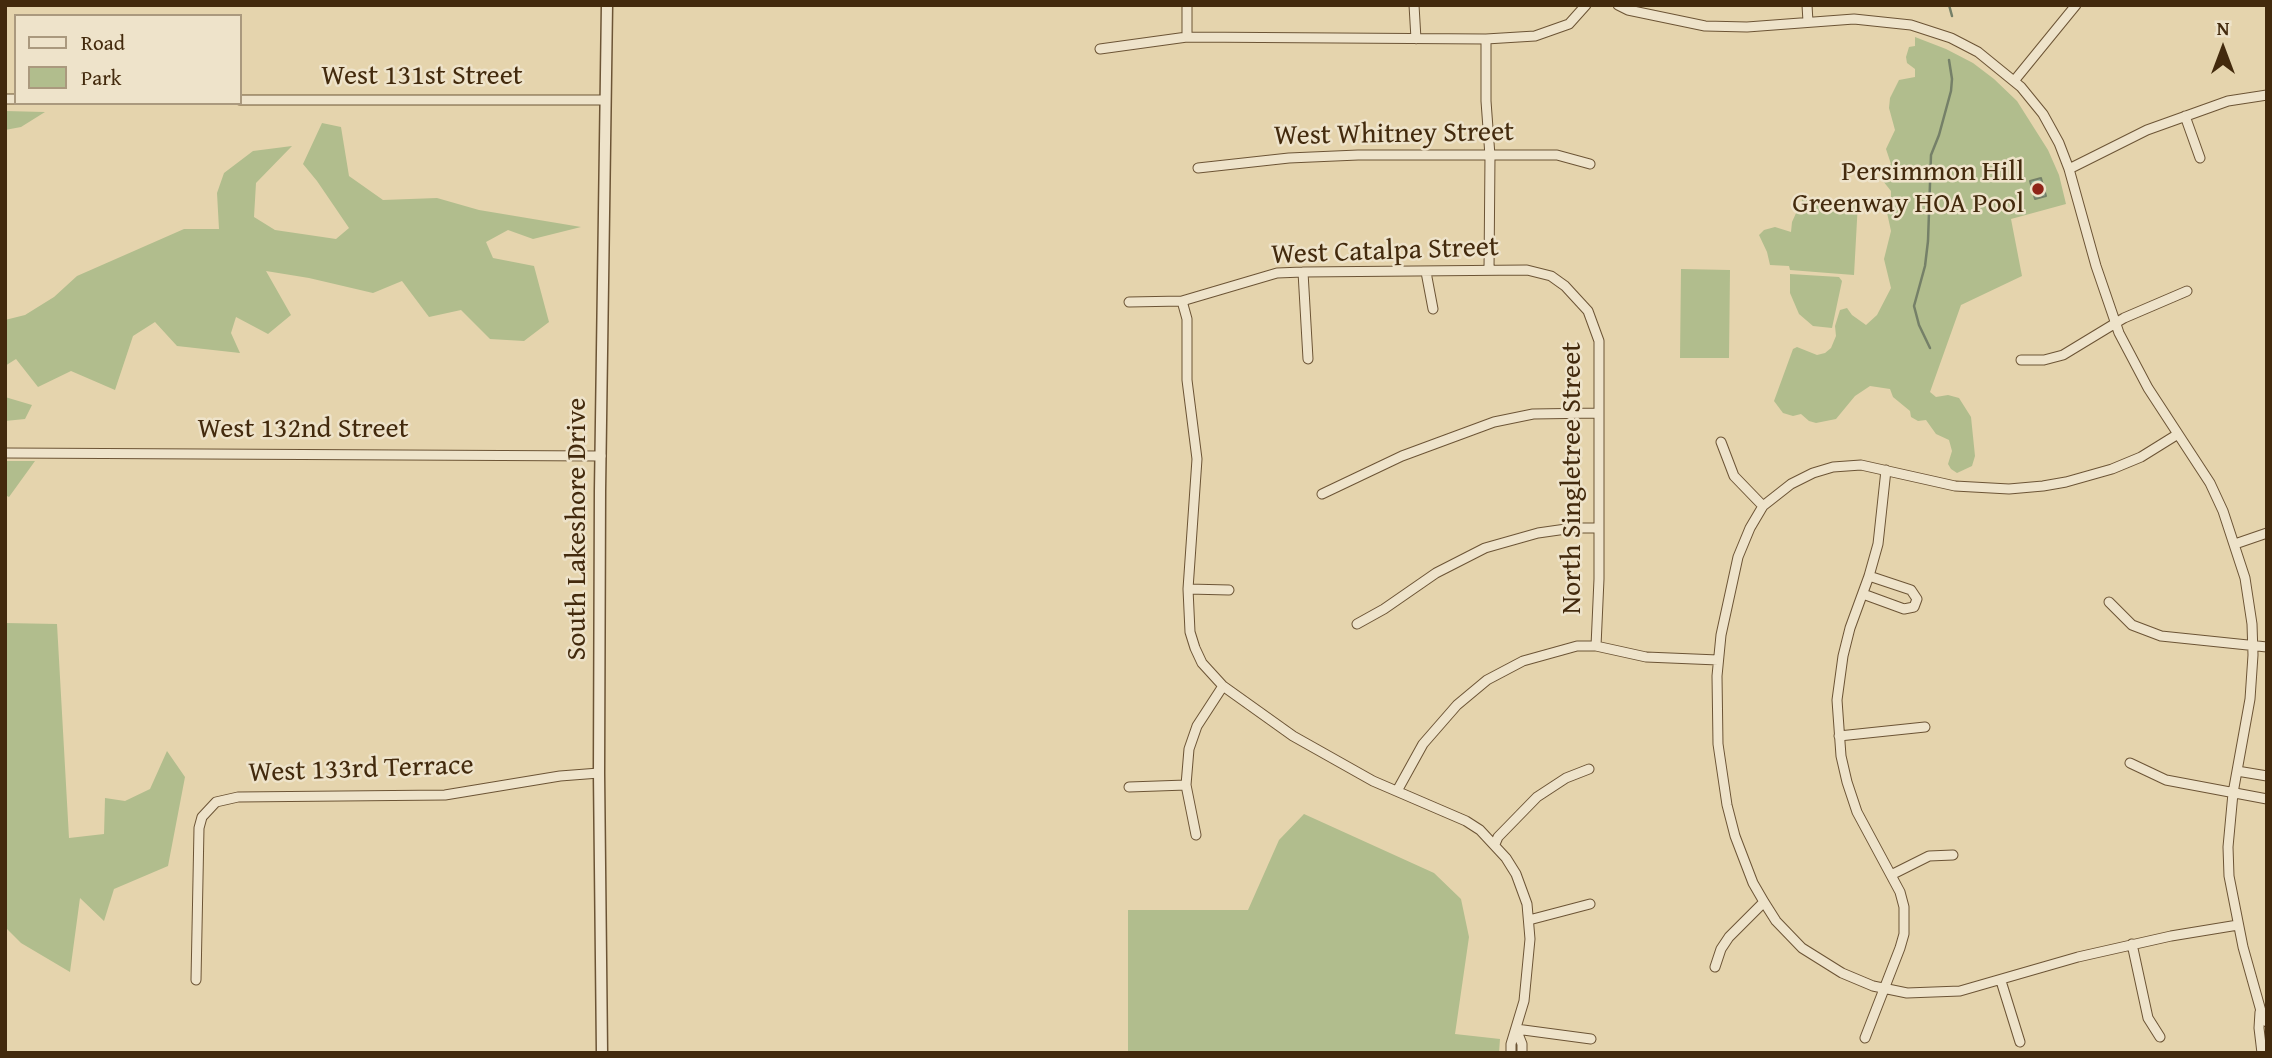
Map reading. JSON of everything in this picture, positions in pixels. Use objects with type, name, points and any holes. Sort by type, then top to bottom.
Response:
[{"type":"street","name":"South Lakeshore Drive","points":[[602,1053],[599,773],[607,5]]},
{"type":"street","points":[[1186,37],[1187,5]]},
{"type":"street","points":[[1414,5],[1416,39]]},
{"type":"street","points":[[1100,49],[1186,37],[1486,39],[1535,36],[1569,24],[1586,5]]},
{"type":"street","points":[[1618,5],[1628,10],[1705,26],[1747,27],[1865,19],[1932,30],[1978,52],[2014,81],[2043,114],[2069,169],[2096,266],[2116,324],[2148,388],[2210,483],[2235,544],[2249,597],[2252,645],[2249,699],[2233,793],[2228,847],[2229,876],[2238,925],[2261,1011],[2267,1022]]},
{"type":"street","points":[[1807,5],[1808,22]]},
{"type":"street","points":[[2014,81],[2076,5]]},
{"type":"street","points":[[1486,39],[1486,101],[1490,156],[1489,271]]},
{"type":"street","points":[[2069,169],[2147,130],[2228,101],[2267,94]]},
{"type":"street","name":"West 131st Street","points":[[242,100],[605,100]]},
{"type":"street","points":[[2185,116],[2200,158]]},
{"type":"street","name":"West Whitney Street","points":[[1198,169],[1289,158],[1345,156],[1557,155],[1590,164]]},
{"type":"street","name":"West Catalpa Street","points":[[1129,302],[1182,301],[1277,273],[1527,270],[1551,276],[1565,286],[1588,311]]},
{"type":"street","points":[[1303,272],[1308,359]]},
{"type":"street","points":[[1426,272],[1433,309]]},
{"type":"street","points":[[2021,360],[2045,360],[2063,355],[2155,303],[2187,291]]},
{"type":"street","points":[[1182,301],[1187,319],[1186,360],[1197,458],[1188,589],[1190,632],[1195,648],[1202,663],[1223,686],[1293,736],[1333,761],[1466,821],[1495,844],[1516,874],[1527,904],[1529,920],[1530,939],[1524,1001],[1511,1053]]},
{"type":"street","name":"North Singletree Street","points":[[1588,311],[1599,341],[1596,646]]},
{"type":"street","points":[[1322,494],[1412,452],[1494,422],[1533,414],[1598,412]]},
{"type":"street","points":[[2178,434],[2141,457],[2112,469],[2043,486],[2009,489],[1955,486],[1861,465],[1823,470],[1791,484],[1763,506],[1744,539],[1738,557],[1724,614],[1718,660],[1718,744],[1727,805],[1746,866],[1764,902],[1776,921],[1792,938],[1820,960],[1855,979],[1907,993],[1937,994],[1960,991],[2132,944],[2238,925]]},
{"type":"street","points":[[1721,442],[1734,475],[1763,506]]},
{"type":"street","name":"West 132nd Street","points":[[5,453],[601,456]]},
{"type":"street","points":[[1865,1038],[1900,948],[1905,922],[1900,892],[1869,837],[1853,801],[1841,756],[1837,710],[1841,668],[1850,628],[1870,576],[1882,519],[1886,470]]},
{"type":"street","points":[[1357,624],[1384,610],[1436,573],[1479,551],[1538,533],[1573,528],[1599,528]]},
{"type":"street","points":[[2235,544],[2267,533]]},
{"type":"street","points":[[1863,594],[1904,609],[1914,607],[1917,599],[1910,590],[1870,576]]},
{"type":"street","points":[[1188,589],[1230,590]]},
{"type":"street","points":[[2109,602],[2132,625],[2161,636],[2267,647]]},
{"type":"street","points":[[1397,791],[1423,744],[1457,705],[1487,680],[1522,661],[1577,646],[1596,646],[1646,657],[1718,660]]},
{"type":"street","points":[[1196,835],[1186,785],[1186,768],[1192,737],[1204,712],[1223,686]]},
{"type":"street","points":[[1839,736],[1925,727]]},
{"type":"street","points":[[2130,763],[2166,780],[2267,799]]},
{"type":"street","points":[[1495,844],[1498,836],[1537,797],[1566,778],[1589,769]]},
{"type":"street","points":[[2237,771],[2267,776]]},
{"type":"street","name":"West 133rd Terrace","points":[[196,980],[197,840],[202,817],[216,802],[238,797],[445,795],[560,776],[599,773]]},
{"type":"street","points":[[1129,787],[1186,785]]},
{"type":"street","points":[[1891,875],[1930,856],[1953,855]]},
{"type":"street","points":[[1716,967],[1728,937],[1764,902]]},
{"type":"street","points":[[1529,920],[1590,904]]},
{"type":"street","points":[[2132,944],[2148,1017],[2160,1037]]},
{"type":"street","points":[[2001,981],[2020,1042]]},
{"type":"street","points":[[2261,1011],[2259,1028],[2262,1053]]},
{"type":"street","points":[[1516,1029],[1591,1039]]},
{"type":"street","points":[[1516,1029],[1522,1044],[1522,1053]]},
{"type":"green space","points":[[1915,37],[1973,63],[2017,101],[2048,150],[2059,175],[2066,204],[2011,219],[2022,276],[1961,305],[1930,392],[1936,397],[1948,395],[1959,398],[1971,417],[1975,456],[1972,466],[1957,473],[1948,464],[1952,451],[1949,440],[1936,434],[1926,420],[1918,421],[1911,417],[1910,411],[1893,397],[1890,389],[1870,386],[1855,396],[1836,419],[1816,423],[1801,414],[1793,416],[1783,413],[1774,401],[1793,349],[1797,347],[1817,355],[1825,353],[1831,348],[1836,336],[1835,326],[1840,310],[1847,308],[1866,325],[1877,315],[1891,288],[1884,259],[1891,231],[1886,208],[1891,191],[1883,181],[1884,171],[1891,164],[1886,149],[1895,130],[1889,108],[1890,98],[1899,80],[1915,77],[1915,69],[1907,63],[1906,57],[1909,47],[1915,46]]},
{"type":"green space","points":[[5,111],[45,112],[21,127],[5,130]]},
{"type":"green space","points":[[322,123],[341,127],[349,176],[383,200],[437,198],[479,210],[581,227],[533,239],[508,230],[486,242],[493,258],[534,266],[549,322],[524,341],[490,339],[461,310],[429,317],[402,281],[373,293],[266,271],[291,315],[268,334],[236,317],[231,333],[240,353],[177,346],[155,322],[133,336],[115,390],[71,371],[38,387],[16,359],[5,366],[5,320],[25,315],[54,297],[77,276],[184,229],[219,229],[217,193],[224,173],[253,151],[292,146],[256,183],[254,217],[275,230],[336,239],[349,228],[303,164]]},
{"type":"green space","points":[[1802,199],[1858,202],[1854,275],[1790,270],[1789,266],[1770,265],[1759,235],[1764,230],[1775,227],[1791,232],[1797,211],[1801,210]]},
{"type":"green space","points":[[1681,269],[1730,270],[1729,358],[1680,358]]},
{"type":"green space","points":[[1790,274],[1839,277],[1842,281],[1832,328],[1813,326],[1799,314],[1790,293]]},
{"type":"green space","points":[[5,397],[32,405],[25,419],[5,421]]},
{"type":"green space","points":[[5,461],[35,461],[9,497],[5,495]]},
{"type":"green space","points":[[5,623],[57,624],[69,838],[104,834],[105,798],[125,801],[150,789],[167,751],[185,777],[168,866],[114,889],[104,921],[80,898],[70,972],[21,943],[5,927]]},
{"type":"green space","points":[[1304,814],[1434,873],[1461,899],[1469,937],[1455,1034],[1500,1039],[1499,1053],[1128,1053],[1128,910],[1248,910],[1279,840]]},
{"type":"shaded area","name":"Persimmon Hill Greenway HOA Pool","points":[[2041,178],[2046,196],[2035,199],[2030,181]]},
{"type":"waterway","points":[[1949,5],[1952,16]]},
{"type":"waterway","points":[[1930,348],[1914,306],[1925,266],[1928,241],[1931,155],[1951,91],[1949,60]]},
{"type":"place","name":"Persimmon Hill Greenway HOA Pool","points":[[2038,189]]}]
